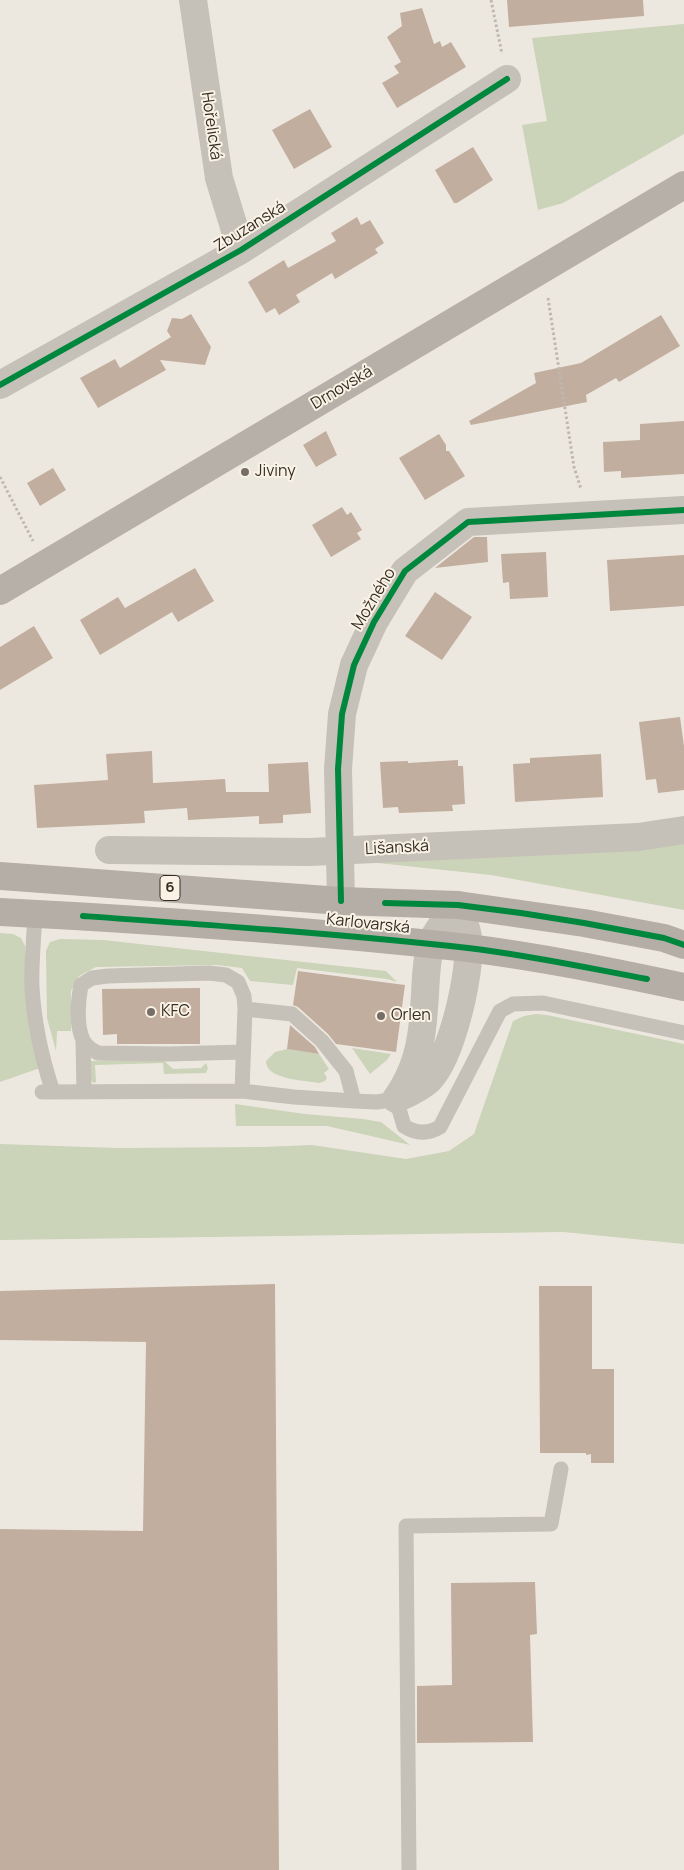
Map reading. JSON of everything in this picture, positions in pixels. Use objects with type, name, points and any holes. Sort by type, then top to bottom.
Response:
[{"type":"main road","name":"Drnovská","points":[[0,591],[684,185]]},
{"type":"main road","name":"Karlovarská","points":[[0,876],[341,901],[458,904],[584,923],[664,938],[684,944]]},
{"type":"main road","name":"Karlovarská","points":[[0,912],[338,934],[469,948],[561,962],[684,987]]},
{"type":"street","name":"Hořelická","points":[[193,0],[219,178],[241,250]]},
{"type":"street","name":"Zbuzanská","points":[[0,385],[241,250],[507,79]]},
{"type":"street","name":"Možného","points":[[341,901],[338,769],[342,714],[354,665],[374,622],[405,571],[468,522],[684,510]]},
{"type":"street","name":"Lišanská","points":[[109,850],[299,852],[638,837],[684,830]]},
{"type":"street","points":[[396,1099],[407,1084],[421,1040],[430,945],[458,904]]},
{"type":"street","points":[[396,1099],[414,1092],[430,1079],[445,1054],[455,1030],[469,948],[468,936],[458,904]]},
{"type":"lane","points":[[35,914],[32,986],[48,1092],[242,1091],[294,1098],[377,1102],[396,1099],[404,1126],[412,1132],[421,1133],[435,1131],[440,1127],[500,1011],[513,1004],[543,1003],[684,1034]]},
{"type":"lane","points":[[84,1092],[83,1041],[79,996],[81,985],[92,978],[209,973],[226,975],[238,982],[244,996],[242,1091]]},
{"type":"lane","points":[[244,1009],[292,1014],[322,1041],[346,1071],[354,1101]]},
{"type":"lane","points":[[83,1041],[89,1048],[98,1053],[243,1052]]},
{"type":"lane","points":[[409,1870],[406,1526],[551,1524],[561,1468]]},
{"type":"path","points":[[491,0],[507,79]]},
{"type":"path","points":[[548,295],[574,467],[590,515]]},
{"type":"path","points":[[0,477],[37,547]]},
{"type":"green space","points":[[684,24],[684,134],[563,203],[538,210],[522,125],[547,121],[532,38]]},
{"type":"green space","points":[[684,840],[684,910],[491,875],[359,861]]},
{"type":"green space","points":[[0,933],[13,934],[21,938],[25,946],[25,982],[40,1068],[0,1082]]},
{"type":"green space","points":[[60,939],[103,940],[386,971],[397,982],[387,979],[297,968],[293,985],[250,981],[242,968],[217,965],[96,967],[79,976],[71,991],[71,1031],[57,1031],[56,1051],[47,1018],[46,951],[50,942]]},
{"type":"green space","points":[[536,1014],[684,1044],[684,1244],[563,1232],[0,1240],[0,1144],[117,1148],[312,1145],[406,1159],[449,1151],[474,1134],[513,1021],[524,1016]]},
{"type":"green space","points":[[352,1048],[391,1054],[387,1060],[370,1074]]},
{"type":"green space","points":[[287,1049],[319,1054],[329,1069],[324,1073],[327,1078],[325,1081],[319,1083],[296,1080],[279,1076],[272,1072],[266,1061],[275,1052]]},
{"type":"green space","points":[[163,1060],[173,1069],[201,1068],[206,1063],[208,1068],[206,1073],[164,1074],[163,1063],[95,1065],[96,1082],[93,1083],[88,1076],[87,1061]]},
{"type":"green space","points":[[235,1104],[381,1122],[410,1145],[327,1126],[236,1126]]},
{"type":"building","points":[[507,0],[643,0],[644,16],[509,27]]},
{"type":"building","points":[[422,8],[434,44],[440,41],[442,47],[451,42],[466,67],[397,108],[382,83],[399,73],[394,66],[401,62],[387,37],[402,26],[400,13]]},
{"type":"building","points":[[310,109],[332,147],[294,169],[272,130]]},
{"type":"building","points":[[473,147],[493,180],[457,203],[454,203],[435,170]]},
{"type":"building","points":[[357,217],[361,225],[370,220],[384,243],[375,249],[378,253],[335,279],[332,273],[296,295],[300,302],[279,315],[275,308],[266,313],[248,282],[284,260],[288,268],[336,241],[331,233]]},
{"type":"building","points":[[191,314],[211,347],[205,365],[160,360],[166,370],[98,408],[80,378],[115,359],[120,368],[171,337],[167,331],[172,318],[182,319]]},
{"type":"building","points":[[661,315],[680,346],[619,382],[616,378],[586,395],[587,402],[471,425],[469,421],[536,383],[534,373],[581,363]]},
{"type":"building","points":[[684,421],[684,474],[621,478],[621,471],[604,472],[603,442],[640,440],[640,424]]},
{"type":"building","points":[[326,431],[337,455],[316,467],[303,445]]},
{"type":"building","points":[[439,434],[446,445],[446,451],[449,451],[465,476],[425,500],[399,458]]},
{"type":"building","points":[[53,468],[66,490],[40,506],[27,483]]},
{"type":"building","points":[[342,507],[347,515],[351,512],[362,530],[357,533],[361,539],[331,557],[312,525]]},
{"type":"building","points":[[474,537],[487,537],[488,562],[435,568]]},
{"type":"building","points":[[546,552],[548,597],[510,599],[509,582],[503,583],[501,554]]},
{"type":"building","points":[[684,555],[684,606],[610,611],[607,560]]},
{"type":"building","points":[[195,568],[214,601],[178,622],[172,612],[100,655],[80,620],[118,597],[125,608]]},
{"type":"building","points":[[435,592],[472,617],[442,660],[405,636]]},
{"type":"building","points":[[34,626],[53,658],[0,690],[0,647]]},
{"type":"building","points":[[680,717],[684,746],[684,790],[658,793],[656,779],[646,780],[639,722]]},
{"type":"building","points":[[152,751],[153,783],[225,779],[226,792],[269,792],[268,764],[308,762],[311,813],[283,815],[283,823],[259,824],[259,816],[188,820],[187,808],[144,811],[145,823],[37,828],[34,785],[108,780],[106,754]]},
{"type":"building","points":[[601,754],[603,797],[515,802],[513,764],[530,763],[530,758]]},
{"type":"building","points":[[458,760],[458,766],[463,766],[465,804],[452,805],[453,811],[399,813],[398,807],[383,808],[380,762],[408,761],[408,763]]},
{"type":"building","points":[[298,971],[405,985],[396,1052],[336,1044],[328,1034],[298,1007],[293,1005]]},
{"type":"building","name":"KFC","points":[[200,988],[200,1044],[117,1044],[117,1034],[103,1035],[102,989]]},
{"type":"building","points":[[290,1025],[315,1047],[319,1054],[287,1049]]},
{"type":"building","points":[[275,1284],[279,1870],[0,1870],[0,1529],[143,1531],[146,1342],[0,1340],[0,1291]]},
{"type":"building","points":[[539,1286],[592,1286],[592,1369],[614,1369],[614,1463],[591,1463],[591,1454],[586,1455],[586,1453],[540,1453]]},
{"type":"building","points":[[535,1582],[537,1634],[530,1635],[533,1742],[417,1743],[417,1686],[452,1685],[451,1583]]},
{"type":"cycle path","points":[[0,385],[241,250],[507,79]]},
{"type":"cycle path","points":[[341,901],[338,769],[342,714],[354,665],[374,622],[405,571],[468,522],[684,510]]},
{"type":"cycle path","points":[[385,903],[458,905],[521,913],[664,938],[684,945]]},
{"type":"cycle path","points":[[83,916],[324,934],[468,948],[535,958],[647,979]]},
{"type":"place","name":"Jiviny","points":[[245,472]]},
{"type":"place","name":"KFC","points":[[151,1012]]},
{"type":"place","name":"Orlen","points":[[381,1016]]}]
